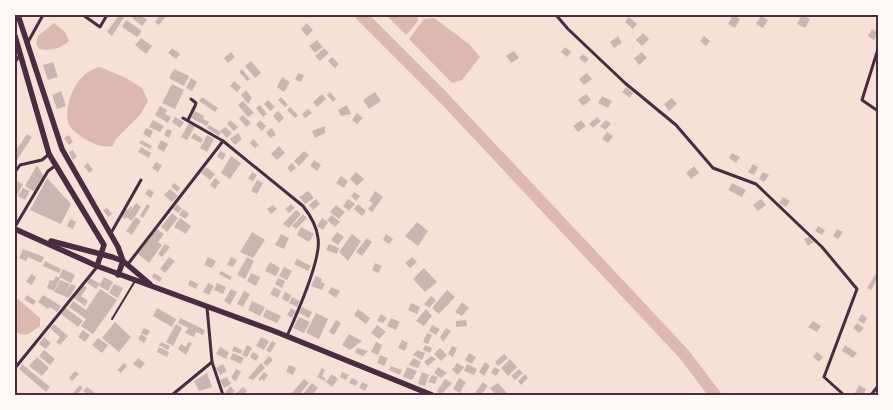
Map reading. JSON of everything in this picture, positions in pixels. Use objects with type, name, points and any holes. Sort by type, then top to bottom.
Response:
[{"type":"highway","points":[[18,15],[62,149],[118,247],[125,263]]},
{"type":"highway","points":[[15,36],[49,154],[104,245],[97,266]]},
{"type":"highway","points":[[16,227],[97,266],[287,336],[432,395]]},
{"type":"highway","points":[[37,238],[101,254],[125,263],[151,285]]},
{"type":"highway","points":[[118,274],[125,263]]},
{"type":"street","points":[[27,45],[43,15]]},
{"type":"street","points":[[83,15],[100,27],[107,15]]},
{"type":"street","points":[[556,15],[568,30],[625,83],[676,125],[713,168],[756,184],[822,247],[857,289],[824,377],[844,395]]},
{"type":"street","points":[[878,49],[862,100],[878,111]]},
{"type":"street","points":[[15,62],[20,55]]},
{"type":"street","points":[[188,120],[196,106],[196,103],[191,99]]},
{"type":"street","points":[[183,118],[223,141],[303,206],[309,213],[318,237],[317,255],[301,304],[287,336]]},
{"type":"street","points":[[125,263],[210,160],[223,141]]},
{"type":"street","points":[[15,172],[20,165],[42,160],[49,154]]},
{"type":"street","points":[[16,227],[48,171],[55,166]]},
{"type":"street","points":[[110,234],[141,180]]},
{"type":"street","points":[[15,368],[97,266]]},
{"type":"street","points":[[207,306],[212,362],[223,395]]},
{"type":"street","points":[[172,395],[212,362]]},
{"type":"street","points":[[871,395],[878,386]]},
{"type":"street","points":[[875,391],[878,395]]},
{"type":"lane","points":[[112,319],[135,281]]},
{"type":"shaded area","points":[[386,15],[417,15],[418,21],[405,34]]},
{"type":"shaded area","points":[[434,18],[469,44],[480,57],[462,80],[452,83],[409,39],[424,19]]},
{"type":"shaded area","points":[[54,23],[65,32],[69,41],[55,49],[39,49],[36,43],[38,36]]},
{"type":"shaded area","points":[[100,67],[126,78],[142,88],[148,101],[140,115],[115,140],[113,146],[102,146],[88,141],[77,134],[68,122],[68,105],[74,88],[85,74]]},
{"type":"shaded area","points":[[18,299],[40,318],[40,326],[27,335],[19,334],[15,330],[15,302]]},
{"type":"building","points":[[119,15],[125,16],[112,36],[107,32]]},
{"type":"building","points":[[129,15],[141,15],[147,20],[142,26]]},
{"type":"building","points":[[160,15],[167,15],[159,25],[155,22]]},
{"type":"building","points":[[733,15],[740,19],[735,28],[728,24]]},
{"type":"building","points":[[802,15],[810,19],[805,28],[797,24]]},
{"type":"building","points":[[761,16],[768,20],[763,28],[756,24]]},
{"type":"building","points":[[629,17],[637,24],[633,29],[625,22]]},
{"type":"building","points":[[126,20],[142,31],[137,37],[122,27]]},
{"type":"building","points":[[307,23],[313,30],[307,36],[301,29]]},
{"type":"building","points":[[872,29],[878,32],[874,40],[868,36]]},
{"type":"building","points":[[643,33],[649,39],[642,46],[636,40]]},
{"type":"building","points":[[618,36],[622,43],[614,48],[610,42]]},
{"type":"building","points":[[704,36],[710,41],[706,46],[700,41]]},
{"type":"building","points":[[141,38],[152,46],[146,54],[135,45]]},
{"type":"building","points":[[317,40],[323,47],[315,53],[309,46]]},
{"type":"building","points":[[565,47],[571,52],[567,57],[561,52]]},
{"type":"building","points":[[172,48],[180,54],[176,59],[168,53]]},
{"type":"building","points":[[324,48],[329,53],[320,61],[315,56]]},
{"type":"building","points":[[514,51],[519,58],[511,63],[506,56]]},
{"type":"building","points":[[231,52],[235,57],[228,63],[224,58]]},
{"type":"building","points":[[642,52],[647,58],[639,65],[634,58]]},
{"type":"building","points":[[583,54],[589,59],[585,63],[579,58]]},
{"type":"building","points":[[332,57],[339,64],[335,68],[328,61]]},
{"type":"building","points":[[251,61],[261,73],[255,78],[245,66]]},
{"type":"building","points":[[53,62],[58,77],[48,80],[43,65]]},
{"type":"building","points":[[174,69],[189,76],[184,86],[169,78]]},
{"type":"building","points":[[242,69],[250,79],[247,81],[239,72]]},
{"type":"building","points":[[298,73],[304,75],[301,82],[295,80]]},
{"type":"building","points":[[587,73],[592,79],[584,85],[579,79]]},
{"type":"building","points":[[282,77],[290,82],[284,92],[277,87]]},
{"type":"building","points":[[191,78],[197,82],[192,91],[186,88]]},
{"type":"building","points":[[234,81],[241,87],[237,92],[230,86]]},
{"type":"building","points":[[172,84],[184,90],[175,109],[162,103]]},
{"type":"building","points":[[626,87],[633,93],[630,98],[622,92]]},
{"type":"building","points":[[246,90],[252,98],[248,104],[241,95]]},
{"type":"building","points":[[61,91],[66,106],[57,109],[52,95]]},
{"type":"building","points":[[330,92],[336,99],[333,102],[327,95]]},
{"type":"building","points":[[375,92],[381,101],[369,109],[363,100]]},
{"type":"building","points":[[322,94],[326,99],[317,107],[313,102]]},
{"type":"building","points":[[586,94],[591,100],[583,106],[578,100]]},
{"type":"building","points":[[602,96],[612,101],[608,108],[598,103]]},
{"type":"building","points":[[202,97],[218,108],[215,112],[199,101]]},
{"type":"building","points":[[281,97],[288,105],[285,107],[278,100]]},
{"type":"building","points":[[672,98],[677,104],[669,111],[664,104]]},
{"type":"building","points":[[268,100],[275,107],[270,111],[264,104]]},
{"type":"building","points":[[243,101],[254,113],[248,117],[238,105]]},
{"type":"building","points":[[260,105],[267,114],[263,117],[256,108]]},
{"type":"building","points":[[347,105],[351,114],[341,116],[338,110]]},
{"type":"building","points":[[160,106],[167,110],[165,114],[171,117],[168,123],[155,115]]},
{"type":"building","points":[[290,107],[298,115],[295,118],[287,110]]},
{"type":"building","points":[[308,109],[312,113],[305,118],[302,114]]},
{"type":"building","points":[[195,111],[204,116],[203,119],[209,122],[207,126],[191,118]]},
{"type":"building","points":[[278,111],[284,118],[279,123],[273,116]]},
{"type":"building","points":[[357,113],[363,118],[357,124],[352,120]]},
{"type":"building","points":[[243,115],[251,123],[246,127],[239,118]]},
{"type":"building","points":[[175,117],[184,122],[180,128],[172,122]]},
{"type":"building","points":[[597,117],[601,121],[593,128],[589,124]]},
{"type":"building","points":[[153,120],[164,126],[160,132],[149,127]]},
{"type":"building","points":[[230,120],[238,127],[234,131],[227,124]]},
{"type":"building","points":[[260,120],[266,126],[262,131],[256,125]]},
{"type":"building","points":[[581,120],[586,126],[578,132],[573,126]]},
{"type":"building","points":[[606,120],[611,124],[605,130],[600,126]]},
{"type":"building","points":[[189,123],[195,126],[187,140],[181,137]]},
{"type":"building","points":[[209,125],[221,132],[219,136],[207,128]]},
{"type":"building","points":[[325,126],[325,133],[315,138],[312,131]]},
{"type":"building","points":[[225,127],[232,133],[227,138],[220,131]]},
{"type":"building","points":[[146,128],[153,131],[150,138],[143,134]]},
{"type":"building","points":[[272,128],[276,135],[270,138],[266,132]]},
{"type":"building","points":[[167,129],[172,131],[169,138],[164,135]]},
{"type":"building","points":[[607,132],[613,136],[608,143],[602,139]]},
{"type":"building","points":[[194,133],[203,139],[201,143],[191,138]]},
{"type":"building","points":[[238,133],[242,139],[235,145],[230,139]]},
{"type":"building","points":[[27,134],[32,137],[15,163],[15,152]]},
{"type":"building","points":[[69,135],[73,142],[69,145],[64,138]]},
{"type":"building","points":[[207,135],[214,139],[207,152],[200,148]]},
{"type":"building","points":[[253,139],[259,145],[255,148],[250,143]]},
{"type":"building","points":[[141,140],[152,146],[150,149],[139,143]]},
{"type":"building","points":[[161,140],[168,144],[164,152],[157,148]]},
{"type":"building","points":[[279,146],[285,153],[277,160],[271,154]]},
{"type":"building","points":[[141,147],[151,153],[149,158],[138,152]]},
{"type":"building","points":[[73,150],[77,157],[73,160],[69,152]]},
{"type":"building","points":[[220,151],[226,154],[223,160],[217,157]]},
{"type":"building","points":[[304,151],[309,155],[299,166],[294,161]]},
{"type":"building","points":[[732,153],[740,157],[736,163],[729,158]]},
{"type":"building","points":[[231,156],[241,163],[230,179],[221,173]]},
{"type":"building","points":[[314,160],[321,165],[317,171],[310,166]]},
{"type":"building","points":[[156,162],[162,165],[158,172],[152,168]]},
{"type":"building","points":[[88,163],[93,170],[89,173],[84,166]]},
{"type":"building","points":[[292,163],[296,168],[291,172],[287,168]]},
{"type":"building","points":[[753,164],[758,167],[754,175],[748,172]]},
{"type":"building","points":[[37,165],[44,177],[35,192],[25,186]]},
{"type":"building","points":[[694,166],[699,173],[691,179],[686,173]]},
{"type":"building","points":[[206,167],[215,174],[210,180],[201,173]]},
{"type":"building","points":[[252,172],[257,175],[253,181],[248,179]]},
{"type":"building","points":[[356,172],[364,179],[357,186],[350,179]]},
{"type":"building","points":[[763,172],[769,175],[764,182],[759,179]]},
{"type":"building","points":[[341,176],[348,181],[344,188],[336,183]]},
{"type":"building","points":[[47,178],[71,204],[61,224],[30,210]]},
{"type":"building","points":[[215,178],[220,182],[215,189],[210,185]]},
{"type":"building","points":[[15,180],[23,184],[15,199]]},
{"type":"building","points":[[257,180],[263,183],[257,194],[251,191]]},
{"type":"building","points":[[174,183],[180,188],[177,192],[171,186]]},
{"type":"building","points":[[732,183],[746,190],[742,197],[728,190]]},
{"type":"building","points":[[23,188],[30,191],[25,200],[18,196]]},
{"type":"building","points":[[148,189],[154,192],[151,198],[145,194]]},
{"type":"building","points":[[170,189],[178,196],[172,202],[164,195]]},
{"type":"building","points":[[308,191],[314,198],[305,204],[299,197]]},
{"type":"building","points":[[375,191],[383,197],[372,212],[368,209],[373,203],[369,201]]},
{"type":"building","points":[[354,192],[360,196],[356,201],[351,196]]},
{"type":"building","points":[[783,197],[790,201],[786,207],[779,203]]},
{"type":"building","points":[[316,199],[320,204],[313,210],[309,205]]},
{"type":"building","points":[[348,199],[355,204],[349,211],[343,206]]},
{"type":"building","points":[[761,199],[766,205],[758,211],[753,205]]},
{"type":"building","points":[[136,203],[141,207],[132,221],[121,216],[125,209],[128,210],[131,206],[129,213]]},
{"type":"building","points":[[147,204],[150,206],[143,218],[140,216]]},
{"type":"building","points":[[177,204],[182,209],[178,213],[173,209]]},
{"type":"building","points":[[291,204],[295,208],[289,213],[285,209]]},
{"type":"building","points":[[358,204],[366,211],[362,216],[354,209]]},
{"type":"building","points":[[273,205],[277,209],[271,214],[267,209]]},
{"type":"building","points":[[336,205],[345,212],[339,219],[330,212]]},
{"type":"building","points":[[107,208],[112,214],[108,217],[103,210]]},
{"type":"building","points":[[183,209],[189,214],[185,219],[179,215]]},
{"type":"building","points":[[296,210],[301,214],[289,228],[283,224]]},
{"type":"building","points":[[172,213],[178,218],[167,232],[161,227]]},
{"type":"building","points":[[303,214],[307,218],[296,229],[292,226]]},
{"type":"building","points":[[332,215],[340,222],[335,227],[327,220]]},
{"type":"building","points":[[136,217],[141,221],[132,235],[126,231]]},
{"type":"building","points":[[180,218],[191,226],[186,234],[174,227]]},
{"type":"building","points":[[322,218],[328,222],[323,230],[317,226]]},
{"type":"building","points":[[70,219],[76,222],[73,229],[67,226]]},
{"type":"building","points":[[417,222],[428,231],[418,246],[405,236]]},
{"type":"building","points":[[818,226],[825,230],[822,235],[815,231]]},
{"type":"building","points":[[301,227],[314,234],[309,242],[297,235]]},
{"type":"building","points":[[157,229],[164,234],[158,242],[162,245],[149,263],[138,254]]},
{"type":"building","points":[[837,229],[843,232],[838,239],[833,236]]},
{"type":"building","points":[[252,232],[265,240],[253,258],[240,252]]},
{"type":"building","points":[[337,232],[344,237],[338,245],[331,240]]},
{"type":"building","points":[[281,234],[289,238],[284,249],[275,245]]},
{"type":"building","points":[[352,234],[361,241],[348,261],[339,252]]},
{"type":"building","points":[[386,234],[393,239],[389,244],[383,240]]},
{"type":"building","points":[[809,237],[814,242],[808,246],[804,239]]},
{"type":"building","points":[[367,238],[372,242],[362,256],[356,252]]},
{"type":"building","points":[[165,244],[170,247],[162,257],[158,254]]},
{"type":"building","points":[[329,244],[339,248],[337,254],[326,250]]},
{"type":"building","points":[[23,249],[44,257],[41,263],[28,257],[26,261],[19,258]]},
{"type":"building","points":[[169,257],[175,261],[165,273],[160,269]]},
{"type":"building","points":[[208,257],[216,261],[212,268],[204,265]]},
{"type":"building","points":[[231,257],[237,260],[233,267],[227,265]]},
{"type":"building","points":[[247,257],[254,261],[245,279],[237,275]]},
{"type":"building","points":[[412,257],[417,262],[410,268],[405,263]]},
{"type":"building","points":[[297,259],[311,266],[308,271],[294,264]]},
{"type":"building","points":[[45,261],[61,269],[59,273],[43,266]]},
{"type":"building","points":[[270,262],[280,268],[276,276],[265,271]]},
{"type":"building","points":[[375,263],[382,266],[378,273],[372,270]]},
{"type":"building","points":[[284,267],[292,271],[287,280],[279,276]]},
{"type":"building","points":[[424,268],[437,282],[425,292],[413,279]]},
{"type":"building","points":[[63,269],[75,275],[71,283],[59,277]]},
{"type":"building","points":[[221,271],[232,277],[230,280],[219,274]]},
{"type":"building","points":[[877,272],[878,278],[871,290],[867,288]]},
{"type":"building","points":[[154,273],[162,278],[160,282],[152,277]]},
{"type":"building","points":[[251,273],[260,277],[256,286],[247,281]]},
{"type":"building","points":[[31,274],[36,277],[32,285],[26,282]]},
{"type":"building","points":[[56,276],[60,278],[54,291],[47,288],[50,280],[53,281]]},
{"type":"building","points":[[316,276],[322,279],[321,282],[325,284],[322,290],[311,286]]},
{"type":"building","points":[[104,277],[113,282],[108,291],[99,286]]},
{"type":"building","points":[[90,278],[100,284],[96,289],[87,283]]},
{"type":"building","points":[[278,278],[285,281],[282,288],[275,284]]},
{"type":"building","points":[[60,280],[70,284],[66,292],[71,284],[76,286],[69,298],[54,292]]},
{"type":"building","points":[[190,280],[198,284],[196,289],[188,285]]},
{"type":"building","points":[[208,283],[214,286],[209,295],[203,292]]},
{"type":"building","points":[[217,283],[226,287],[223,294],[214,290]]},
{"type":"building","points":[[114,284],[123,288],[118,298],[109,293]]},
{"type":"building","points":[[83,285],[87,288],[81,296],[88,301],[85,306],[74,298]]},
{"type":"building","points":[[274,287],[281,291],[278,298],[270,294]]},
{"type":"building","points":[[331,287],[340,291],[336,298],[328,293]]},
{"type":"building","points":[[100,289],[117,300],[93,334],[81,326],[86,319],[69,307],[73,301],[86,310]]},
{"type":"building","points":[[231,289],[237,292],[230,305],[224,301]]},
{"type":"building","points":[[447,290],[455,297],[439,314],[432,308]]},
{"type":"building","points":[[244,291],[250,294],[243,307],[237,304]]},
{"type":"building","points":[[285,292],[291,295],[288,302],[282,299]]},
{"type":"building","points":[[27,295],[36,301],[33,305],[24,299]]},
{"type":"building","points":[[43,295],[61,306],[57,312],[50,307],[48,309],[38,302]]},
{"type":"building","points":[[431,296],[436,300],[429,308],[424,304]]},
{"type":"building","points":[[292,297],[300,301],[297,307],[289,303]]},
{"type":"building","points":[[252,301],[265,307],[260,316],[248,310]]},
{"type":"building","points":[[462,302],[469,308],[462,316],[455,312]]},
{"type":"building","points":[[411,303],[420,307],[417,314],[408,310]]},
{"type":"building","points":[[302,307],[312,312],[309,318],[299,313]]},
{"type":"building","points":[[66,308],[83,321],[78,327],[61,314]]},
{"type":"building","points":[[157,308],[176,319],[172,327],[153,316]]},
{"type":"building","points":[[291,308],[296,311],[292,318],[287,315]]},
{"type":"building","points":[[266,309],[281,316],[277,323],[263,317]]},
{"type":"building","points":[[358,309],[370,318],[366,324],[354,315]]},
{"type":"building","points":[[426,309],[432,316],[424,326],[416,321]]},
{"type":"building","points":[[316,313],[328,319],[319,339],[306,333]]},
{"type":"building","points":[[381,314],[387,318],[383,323],[377,321]]},
{"type":"building","points":[[862,314],[867,318],[864,324],[858,320]]},
{"type":"building","points":[[299,317],[310,322],[304,333],[293,328]]},
{"type":"building","points":[[180,318],[205,330],[203,335],[196,332],[194,337],[185,333],[188,328],[178,323]]},
{"type":"building","points":[[391,318],[400,322],[396,330],[387,326]]},
{"type":"building","points":[[336,320],[341,323],[334,335],[329,332]]},
{"type":"building","points":[[466,320],[467,326],[456,327],[456,321]]},
{"type":"building","points":[[813,321],[821,326],[817,332],[808,327]]},
{"type":"building","points":[[115,322],[131,337],[119,352],[102,338]]},
{"type":"building","points":[[857,323],[864,328],[859,333],[853,328]]},
{"type":"building","points":[[54,324],[68,336],[60,345],[56,342],[60,337],[50,328]]},
{"type":"building","points":[[176,324],[182,328],[173,346],[166,342]]},
{"type":"building","points":[[377,325],[386,332],[379,339],[371,333]]},
{"type":"building","points":[[432,325],[440,329],[436,335],[429,331]]},
{"type":"building","points":[[144,328],[150,331],[147,336],[141,333]]},
{"type":"building","points":[[446,328],[451,331],[443,342],[440,337]]},
{"type":"building","points":[[83,330],[90,335],[85,342],[78,337]]},
{"type":"building","points":[[427,333],[432,335],[428,344],[423,342]]},
{"type":"building","points":[[141,334],[147,338],[144,343],[138,339]]},
{"type":"building","points":[[349,334],[362,341],[350,350],[342,345]]},
{"type":"building","points":[[44,337],[51,343],[46,349],[39,344]]},
{"type":"building","points":[[261,337],[269,341],[264,350],[256,346]]},
{"type":"building","points":[[98,338],[108,345],[102,353],[92,345]]},
{"type":"building","points":[[402,340],[408,343],[405,351],[398,348]]},
{"type":"building","points":[[272,341],[276,343],[270,353],[266,350]]},
{"type":"building","points":[[161,342],[170,346],[168,350],[159,345]]},
{"type":"building","points":[[188,342],[192,343],[186,355],[178,349],[181,344],[186,347]]},
{"type":"building","points":[[376,342],[382,345],[378,355],[371,352]]},
{"type":"building","points":[[247,345],[252,348],[247,357],[242,355]]},
{"type":"building","points":[[425,345],[432,348],[430,353],[423,350]]},
{"type":"building","points":[[845,345],[857,353],[853,358],[842,351]]},
{"type":"building","points":[[234,346],[242,350],[241,354],[232,351]]},
{"type":"building","points":[[452,346],[457,348],[453,357],[448,354]]},
{"type":"building","points":[[159,347],[169,352],[167,357],[157,352]]},
{"type":"building","points":[[220,347],[229,352],[226,359],[216,354]]},
{"type":"building","points":[[357,348],[368,351],[363,356],[355,353]]},
{"type":"building","points":[[440,348],[447,355],[441,361],[434,354]]},
{"type":"building","points":[[44,350],[55,359],[50,365],[39,356]]},
{"type":"building","points":[[417,350],[425,353],[422,360],[413,355]]},
{"type":"building","points":[[253,352],[259,356],[256,361],[250,357]]},
{"type":"building","points":[[817,352],[823,357],[819,362],[813,357]]},
{"type":"building","points":[[233,353],[244,358],[241,364],[230,359]]},
{"type":"building","points":[[469,353],[476,357],[472,364],[465,360]]},
{"type":"building","points":[[504,354],[508,358],[498,366],[495,362]]},
{"type":"building","points":[[380,355],[388,358],[384,366],[377,363]]},
{"type":"building","points":[[269,356],[273,360],[267,366],[263,363]]},
{"type":"building","points":[[431,356],[436,359],[428,366],[424,362]]},
{"type":"building","points":[[37,357],[49,368],[42,376],[29,366]]},
{"type":"building","points":[[138,358],[145,363],[140,369],[133,364]]},
{"type":"building","points":[[413,358],[421,362],[418,368],[409,365]]},
{"type":"building","points":[[510,359],[517,367],[508,376],[501,368]]},
{"type":"building","points":[[485,362],[490,366],[484,376],[479,372]]},
{"type":"building","points":[[124,363],[127,366],[121,373],[117,370]]},
{"type":"building","points":[[261,363],[265,368],[253,380],[248,378]]},
{"type":"building","points":[[457,363],[464,367],[458,375],[452,370]]},
{"type":"building","points":[[22,364],[50,387],[46,392],[19,369]]},
{"type":"building","points":[[223,364],[227,371],[220,375],[216,368]]},
{"type":"building","points":[[467,364],[477,369],[474,375],[464,371]]},
{"type":"building","points":[[289,365],[296,368],[293,375],[286,372]]},
{"type":"building","points":[[391,366],[402,370],[400,375],[389,370]]},
{"type":"building","points":[[407,367],[417,371],[412,380],[403,377]]},
{"type":"building","points":[[438,367],[447,373],[441,378],[434,373]]},
{"type":"building","points":[[494,367],[500,370],[496,376],[491,373]]},
{"type":"building","points":[[322,368],[325,370],[322,376],[326,379],[325,381],[317,377]]},
{"type":"building","points":[[236,369],[241,371],[236,381],[231,378]]},
{"type":"building","points":[[519,369],[523,373],[515,380],[511,376]]},
{"type":"building","points":[[75,371],[79,374],[72,381],[69,378]]},
{"type":"building","points":[[264,372],[268,375],[264,381],[262,379],[258,380]]},
{"type":"building","points":[[342,372],[349,375],[346,380],[340,377]]},
{"type":"building","points":[[422,372],[429,375],[425,386],[418,384]]},
{"type":"building","points":[[207,373],[212,387],[199,391],[194,381]]},
{"type":"building","points":[[332,374],[338,379],[332,387],[326,382]]},
{"type":"building","points":[[525,374],[528,378],[521,385],[518,381]]},
{"type":"building","points":[[432,375],[438,377],[435,384],[428,382]]},
{"type":"building","points":[[227,377],[231,384],[224,388],[220,380]]},
{"type":"building","points":[[352,378],[358,381],[356,386],[349,383]]},
{"type":"building","points":[[459,378],[466,382],[460,393],[453,389]]},
{"type":"building","points":[[304,379],[309,383],[299,395],[290,395]]},
{"type":"building","points":[[445,379],[452,383],[441,395],[437,391]]},
{"type":"building","points":[[362,382],[368,385],[365,391],[359,388]]},
{"type":"building","points":[[483,382],[488,386],[481,395],[478,395],[475,393]]},
{"type":"building","points":[[312,383],[318,388],[312,395],[304,395],[303,394]]},
{"type":"building","points":[[498,383],[507,393],[505,395],[496,395],[490,388]]},
{"type":"building","points":[[80,385],[83,388],[76,395],[73,393]]},
{"type":"building","points":[[859,385],[866,389],[863,395],[854,395]]},
{"type":"building","points":[[230,386],[235,391],[231,395],[227,395],[225,393]]},
{"type":"building","points":[[87,387],[95,393],[93,395],[88,395],[83,391]]},
{"type":"building","points":[[243,387],[247,391],[243,395],[234,395]]},
{"type":"waterway","points":[[361,15],[442,96],[684,354],[715,395]]}]
